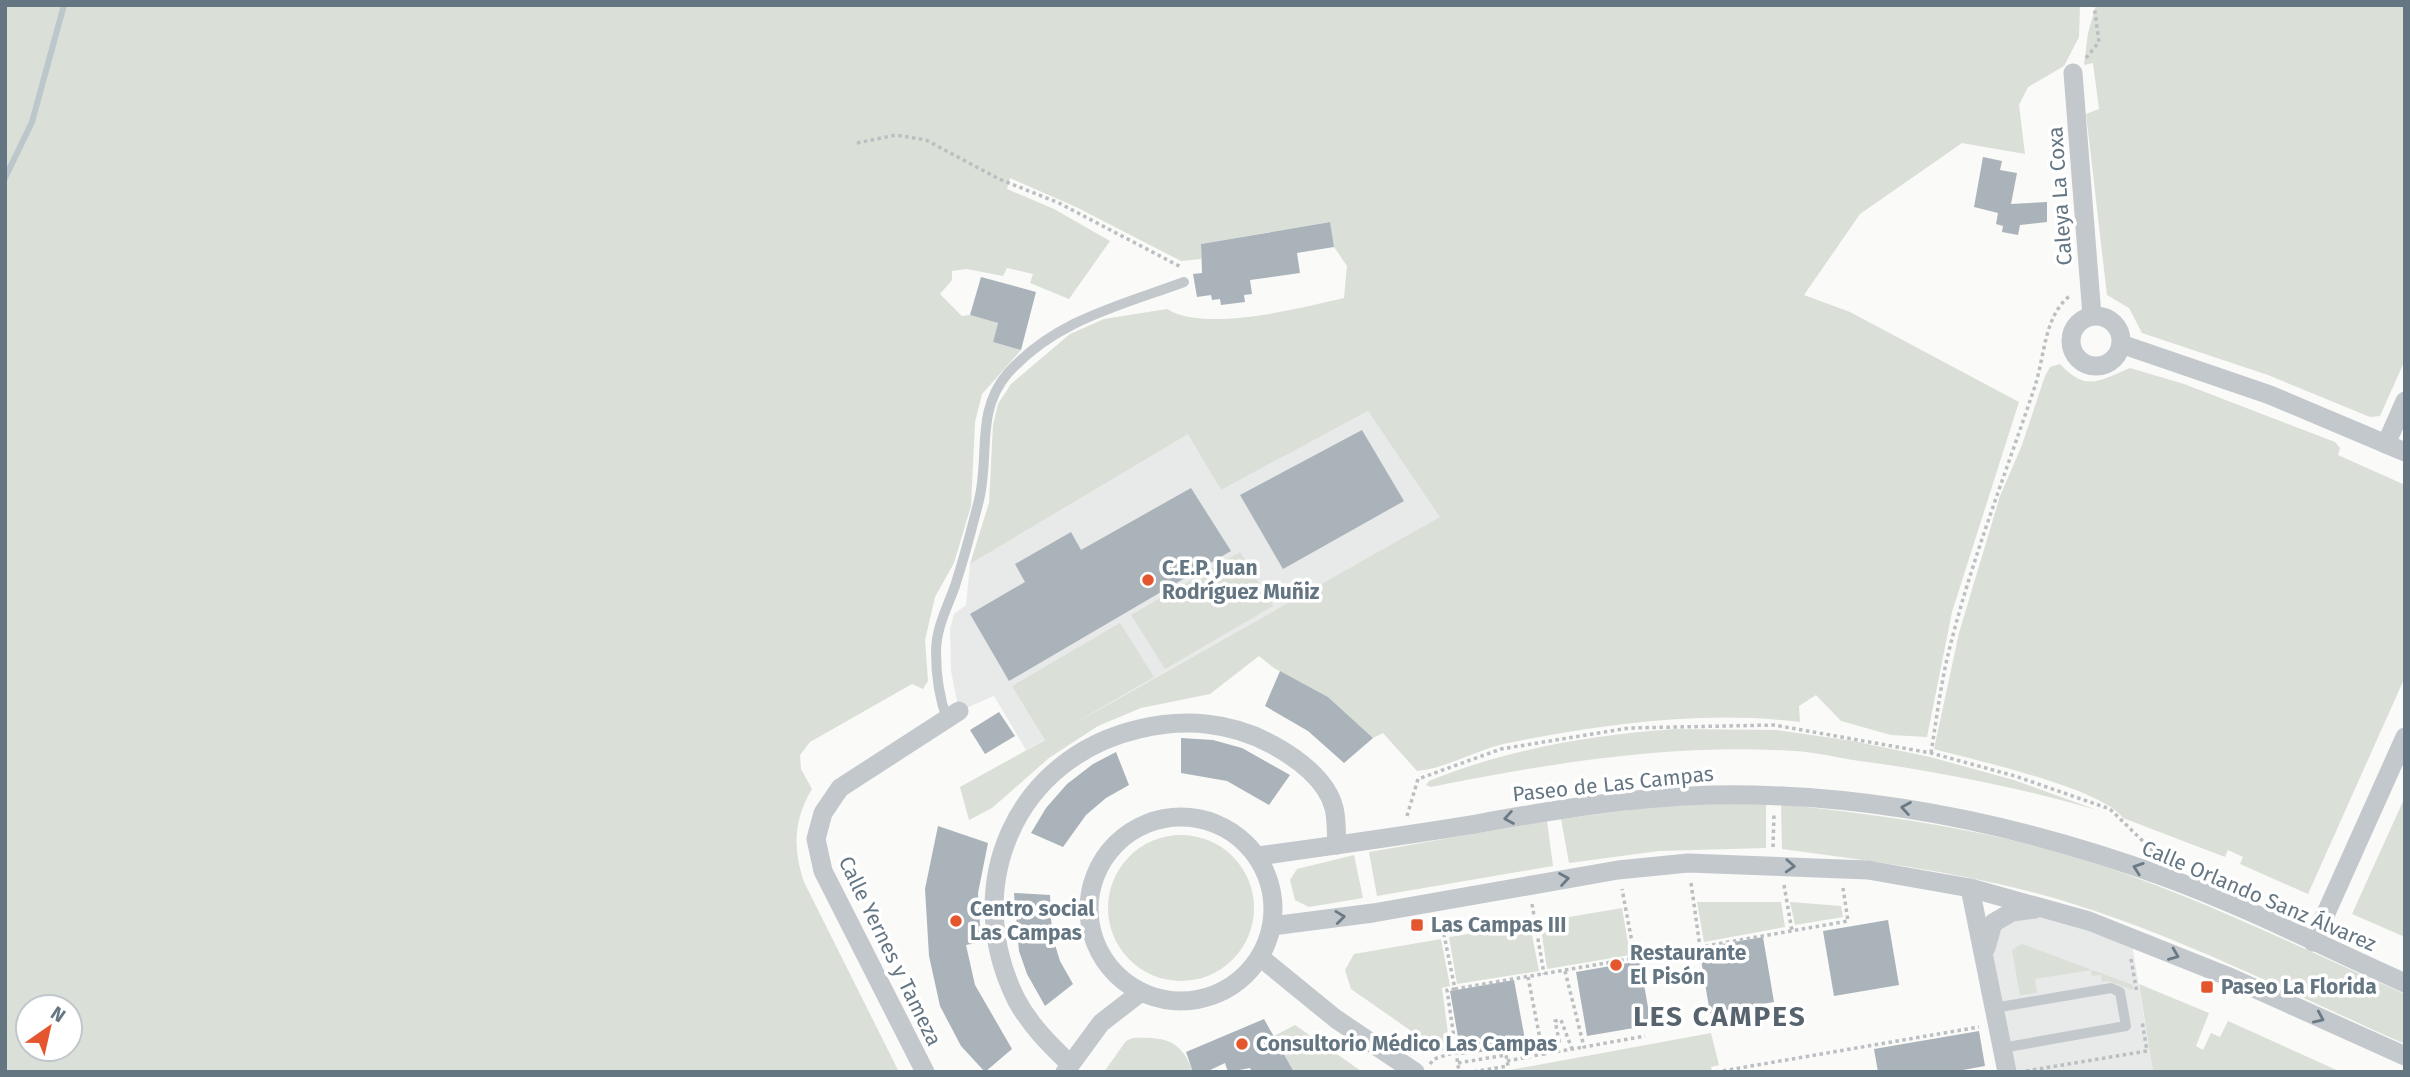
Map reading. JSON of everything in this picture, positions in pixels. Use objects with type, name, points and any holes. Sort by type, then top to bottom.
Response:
[{"type":"street","name":"Caleya La Coxa","points":[[2073,74],[2092,316]]},
{"type":"street","points":[[2092,316],[2109,319],[2118,327],[2121,344],[2118,353],[2106,364],[2089,365],[2076,356],[2070,340],[2078,322],[2092,316]]},
{"type":"street","points":[[2121,344],[2270,395],[2405,453]]},
{"type":"street","points":[[2386,444],[2405,401]]},
{"type":"street","name":"Calle Yernes y Tameza","points":[[925,1072],[823,872],[816,839],[823,813],[840,788],[953,715]]},
{"type":"street","points":[[1141,992],[1101,1023],[1068,1068],[1017,1001],[1006,975],[993,922],[997,872],[1013,825],[1032,793],[1057,768],[1096,744],[1152,726],[1185,722],[1234,729],[1281,749],[1301,762],[1318,781],[1334,808],[1337,845]]},
{"type":"street","points":[[2313,942],[2405,737]]},
{"type":"street","name":"Paseo de Las Campas","points":[[1258,856],[1553,810],[1711,795],[1885,805],[1973,819]]},
{"type":"street","points":[[1199,818],[1236,835],[1258,856],[1272,892],[1272,926],[1260,957],[1229,988],[1199,1001],[1165,1000],[1141,992],[1118,977],[1100,952],[1093,934],[1089,903],[1095,874],[1106,854],[1119,840],[1156,820],[1199,818]]},
{"type":"street","name":"Calle Orlando Sanz Álvarez","points":[[1973,819],[2066,844],[2165,877],[2405,983]]},
{"type":"street","points":[[1272,926],[1438,903],[1618,870],[1688,863],[1841,869],[1970,888],[2089,921],[2212,970],[2405,1056]]},
{"type":"street","points":[[1970,888],[2007,1072]]},
{"type":"street","points":[[1985,953],[1993,923],[2012,912],[2043,908]]},
{"type":"street","points":[[1260,957],[1336,1019],[1415,1072]]},
{"type":"street","points":[[1101,1023],[1118,977]]},
{"type":"lane","points":[[953,715],[938,692],[936,651],[942,614],[954,588],[980,497],[985,422],[991,399],[1019,362],[1064,327],[1097,310],[1184,282]]},
{"type":"lane","points":[[1996,1016],[2110,988],[2120,992],[2126,1026],[2002,1048]]},
{"type":"path","points":[[2073,74],[2098,42],[2094,5]]},
{"type":"path","points":[[858,143],[896,135],[926,140],[999,179],[1059,203],[1184,268],[1184,282]]},
{"type":"path","points":[[1931,753],[1947,659],[1990,514],[2036,382],[2047,334],[2058,304],[2089,287]]},
{"type":"path","points":[[1402,835],[1418,779],[1501,749],[1629,728],[1774,725],[1931,753],[2015,776],[2110,809],[2165,862]]},
{"type":"path","points":[[1774,797],[1777,865],[1792,931]]},
{"type":"path","points":[[1688,863],[1700,947],[1848,921],[1841,869]]},
{"type":"path","points":[[1459,1072],[1447,990],[1635,958],[1618,870]]},
{"type":"path","points":[[1528,885],[1544,974]]},
{"type":"path","points":[[1438,903],[1455,989]]},
{"type":"path","points":[[1565,970],[1584,1047]]},
{"type":"path","points":[[1528,977],[1543,1055]]},
{"type":"path","points":[[1716,1072],[1996,1016]]},
{"type":"path","points":[[1542,1048],[1560,1045],[1555,1021],[1561,1020],[1572,1049]]},
{"type":"path","points":[[1507,1061],[1645,1036]]},
{"type":"path","points":[[1425,1072],[1434,1059],[1456,1052]]},
{"type":"path","points":[[1458,1063],[1506,1055],[1508,1066],[1472,1072]]},
{"type":"shaded area","points":[[5,5],[2080,5],[2079,37],[2064,66],[2028,87],[2019,105],[2025,154],[1962,143],[1860,214],[1804,295],[1850,312],[2019,402],[1952,612],[1927,737],[1891,735],[1841,721],[1816,695],[1799,706],[1800,722],[1690,718],[1617,725],[1508,743],[1417,771],[1383,733],[1373,738],[1328,697],[1274,668],[1259,656],[1210,694],[1141,708],[1098,726],[1049,758],[992,808],[969,820],[960,787],[1045,740],[1012,686],[1120,623],[1154,677],[1070,726],[1440,517],[1368,411],[1221,490],[1188,434],[970,564],[989,503],[993,425],[998,404],[1011,384],[1070,334],[1104,319],[1167,309],[1184,316],[1228,319],[1279,312],[1344,298],[1347,266],[1334,247],[1329,222],[1201,244],[1201,259],[1181,261],[1076,207],[1010,178],[1007,189],[1054,209],[1110,241],[1069,299],[1030,283],[1033,274],[1007,268],[1003,276],[967,269],[952,271],[952,280],[940,294],[962,316],[970,315],[998,323],[993,342],[1021,350],[982,394],[975,422],[971,506],[954,563],[935,597],[925,640],[928,681],[923,689],[912,684],[810,742],[800,755],[801,769],[812,789],[798,824],[800,870],[899,1072],[5,1072]]},
{"type":"shaded area","points":[[2096,5],[2405,5],[2405,360],[2380,416],[2370,417],[2268,375],[2142,333],[2129,308],[2107,295],[2086,114],[2099,109],[2093,63],[2084,65],[2088,33]]},
{"type":"shaded area","points":[[2060,364],[2078,379],[2086,381],[2102,380],[2130,368],[2184,384],[2335,442],[2340,448],[2338,455],[2405,485],[2405,677],[2308,894],[2240,864],[2243,857],[2228,850],[2225,857],[2123,818],[2110,807],[2065,786],[1934,749],[1959,633],[2000,496],[2022,445],[2045,376],[2050,367]]},
{"type":"shaded area","name":"C.E.P. Juan Rodríguez Muñiz","points":[[1368,411],[1441,517],[1026,750],[994,696],[959,711],[951,671],[950,629],[954,614],[966,605],[970,564],[1189,433],[1221,490]]},
{"type":"shaded area","points":[[1240,552],[1273,606],[1165,669],[1131,615]]},
{"type":"shaded area","points":[[1675,729],[1776,730],[1853,741],[1930,757],[2014,780],[2097,810],[1976,780],[1915,769],[1809,752],[1749,749],[1612,757],[1431,787],[1426,785],[1429,781],[1489,760],[1550,745]]},
{"type":"shaded area","points":[[2405,797],[2405,937],[2352,914]]},
{"type":"shaded area","points":[[1766,803],[1766,848],[1659,851],[1569,863],[1561,819],[1669,805]]},
{"type":"shaded area","points":[[1781,804],[1966,830],[2075,857],[2159,886],[2405,994],[2405,1044],[2221,960],[2128,922],[2080,906],[2032,892],[1939,872],[1782,849]]},
{"type":"shaded area","points":[[1547,821],[1553,866],[1377,896],[1369,852]]},
{"type":"shaded area","points":[[1181,835],[1209,841],[1232,857],[1248,880],[1254,908],[1248,936],[1232,959],[1209,975],[1181,981],[1153,975],[1130,959],[1114,936],[1108,908],[1114,880],[1130,857],[1153,841]]},
{"type":"shaded area","points":[[1354,855],[1363,898],[1309,907],[1295,900],[1290,880],[1297,869]]},
{"type":"shaded area","points":[[1697,902],[1781,902],[1785,927],[1704,942]]},
{"type":"shaded area","points":[[1790,902],[1841,906],[1843,917],[1795,925]]},
{"type":"shaded area","points":[[1622,908],[1630,955],[1547,969],[1540,922]]},
{"type":"shaded area","points":[[2044,908],[2131,938],[2153,1072],[2006,1072],[1985,953],[1997,924]]},
{"type":"shaded area","points":[[1530,924],[1539,971],[1457,984],[1449,937]]},
{"type":"shaded area","points":[[1441,939],[1450,986],[1442,988],[1450,1049],[1440,1051],[1351,989],[1345,970],[1354,954]]},
{"type":"shaded area","points":[[2022,944],[2133,985],[2133,990],[2108,981],[2102,982],[2101,975],[2092,976],[2091,970],[2035,979],[2037,993],[2020,995],[2012,950]]},
{"type":"shaded area","points":[[2139,984],[2209,1013],[2196,1046],[2203,1050],[2211,1033],[2220,1037],[2228,1021],[2341,1072],[2153,1072]]},
{"type":"shaded area","points":[[1295,1025],[1361,1072],[1294,1072],[1274,1036]]},
{"type":"shaded area","points":[[1711,1033],[1719,1065],[1711,1067],[1712,1072],[1499,1072]]},
{"type":"shaded area","points":[[1133,1038],[1155,1038],[1171,1043],[1183,1053],[1193,1072],[1104,1072],[1126,1041]]},
{"type":"building","points":[[1983,157],[2002,161],[2000,170],[2017,173],[2011,204],[2047,202],[2047,222],[2020,225],[2018,235],[2002,232],[2003,226],[1996,224],[1998,213],[1974,207]]},
{"type":"building","points":[[1330,222],[1334,247],[1297,253],[1300,273],[1250,280],[1252,294],[1244,295],[1245,302],[1221,305],[1220,299],[1212,300],[1211,295],[1197,297],[1193,274],[1202,273],[1201,244]]},
{"type":"building","points":[[981,277],[1036,292],[1021,350],[993,342],[998,323],[970,315]]},
{"type":"building","points":[[1362,430],[1404,501],[1283,569],[1240,495]]},
{"type":"building","points":[[1191,488],[1231,551],[1009,681],[970,614],[1025,582],[1015,564],[1071,532],[1081,550]]},
{"type":"building","points":[[1280,671],[1328,697],[1373,738],[1344,763],[1308,731],[1265,706]]},
{"type":"building","points":[[999,712],[1015,736],[985,754],[970,730]]},
{"type":"building","points":[[1181,738],[1213,740],[1242,748],[1290,775],[1269,805],[1227,781],[1181,773]]},
{"type":"building","points":[[1116,752],[1129,785],[1106,798],[1086,815],[1063,847],[1031,833],[1046,808],[1067,784],[1093,764]]},
{"type":"building","points":[[938,826],[988,843],[978,893],[981,942],[966,945],[975,985],[1012,1049],[985,1072],[961,1046],[940,1006],[929,956],[925,889]]},
{"type":"building","points":[[1014,893],[1050,895],[1052,935],[1060,961],[1073,984],[1045,1006],[1027,974],[1019,951]]},
{"type":"building","points":[[1888,920],[1899,985],[1834,996],[1823,931]]},
{"type":"building","points":[[1763,937],[1774,1002],[1710,1013],[1699,948]]},
{"type":"building","points":[[1640,961],[1651,1025],[1587,1036],[1576,972]]},
{"type":"building","points":[[1514,980],[1526,1045],[1461,1055],[1450,991]]},
{"type":"building","name":"Consultorio Médico Las Campas","points":[[1264,1019],[1294,1072],[1252,1072],[1250,1068],[1228,1072],[1225,1063],[1206,1072],[1193,1072],[1186,1052]]},
{"type":"building","points":[[1979,1031],[1985,1066],[1952,1072],[1878,1072],[1874,1049]]},
{"type":"waterway","points":[[5,178],[32,122],[64,5]]},
{"type":"place","name":"C.E.P. Juan Rodríguez Muñiz","points":[[1148,580]]},
{"type":"place","name":"Centro social Las Campas","points":[[956,921]]},
{"type":"place","name":"Las Campas III","points":[[1417,925]]},
{"type":"place","name":"Restaurante El Pisón","points":[[1616,965]]},
{"type":"place","name":"Paseo La Florida","points":[[2207,987]]},
{"type":"place","name":"Consultorio Médico Las Campas","points":[[1242,1044]]},
{"type":"district","name":"LES CAMPES","points":[[1720,1016]]}]
